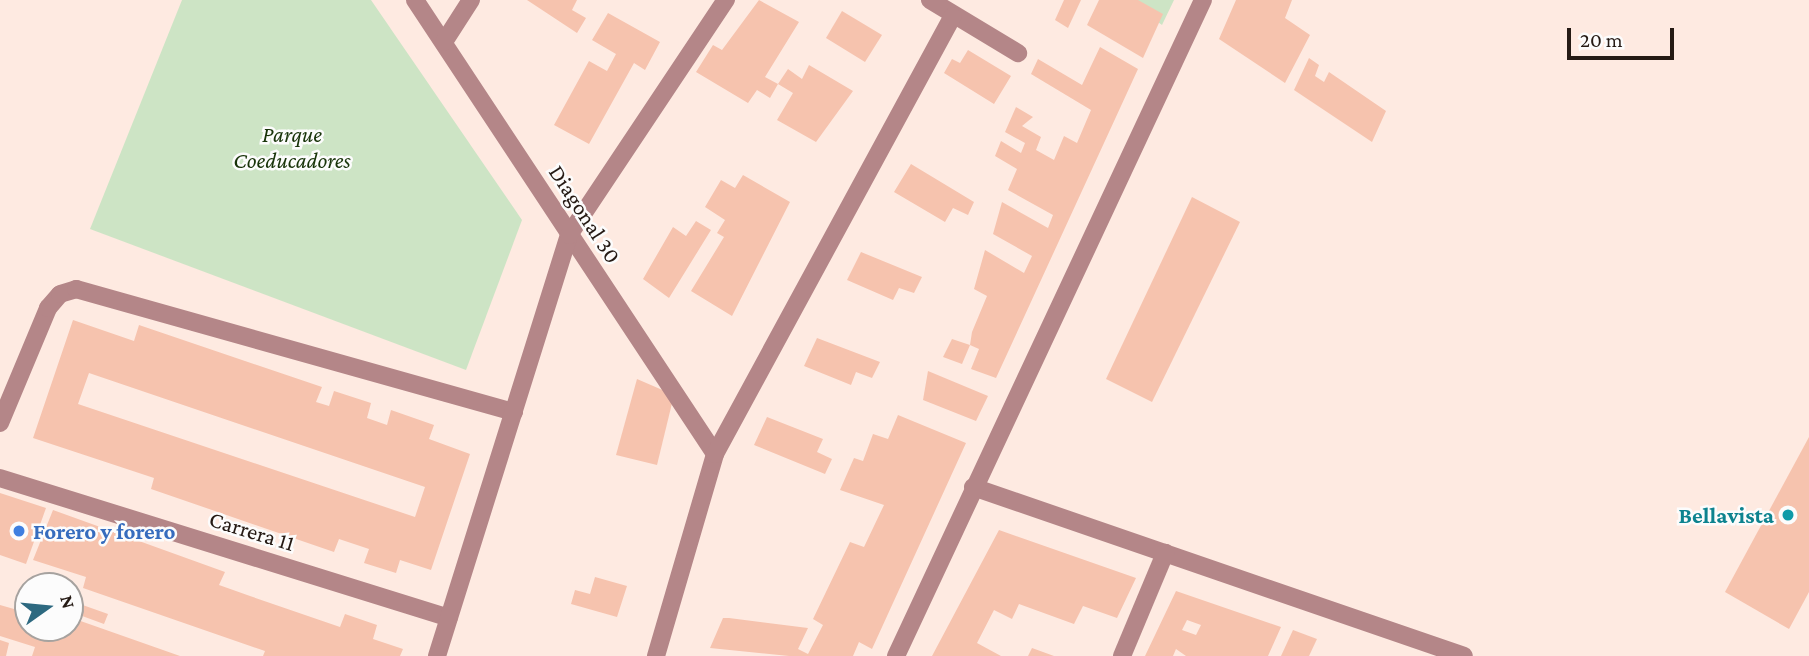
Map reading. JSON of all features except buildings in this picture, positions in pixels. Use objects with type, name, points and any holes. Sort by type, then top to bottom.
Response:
[{"type":"street","name":"Diagonal 30","points":[[415,0],[715,454]]},
{"type":"street","points":[[444,42],[471,0]]},
{"type":"street","points":[[437,656],[569,235],[726,0]]},
{"type":"street","points":[[930,0],[1018,53]]},
{"type":"street","points":[[895,656],[1203,0]]},
{"type":"street","points":[[656,656],[715,454],[953,16]]},
{"type":"street","points":[[0,423],[48,308],[60,294],[76,289],[514,412]]},
{"type":"street","name":"Carrera 11","points":[[0,478],[449,618]]},
{"type":"street","points":[[973,487],[1464,656]]},
{"type":"street","points":[[1122,656],[1165,553]]},
{"type":"green space","name":"Parque Coeducadores","points":[[182,0],[371,0],[522,220],[466,370],[90,229]]},
{"type":"green space","points":[[1128,0],[1174,0],[1162,25]]},
{"type":"place","name":"Bellavista","points":[[1788,515]]},
{"type":"place","name":"Forero y forero","points":[[19,531]]}]
